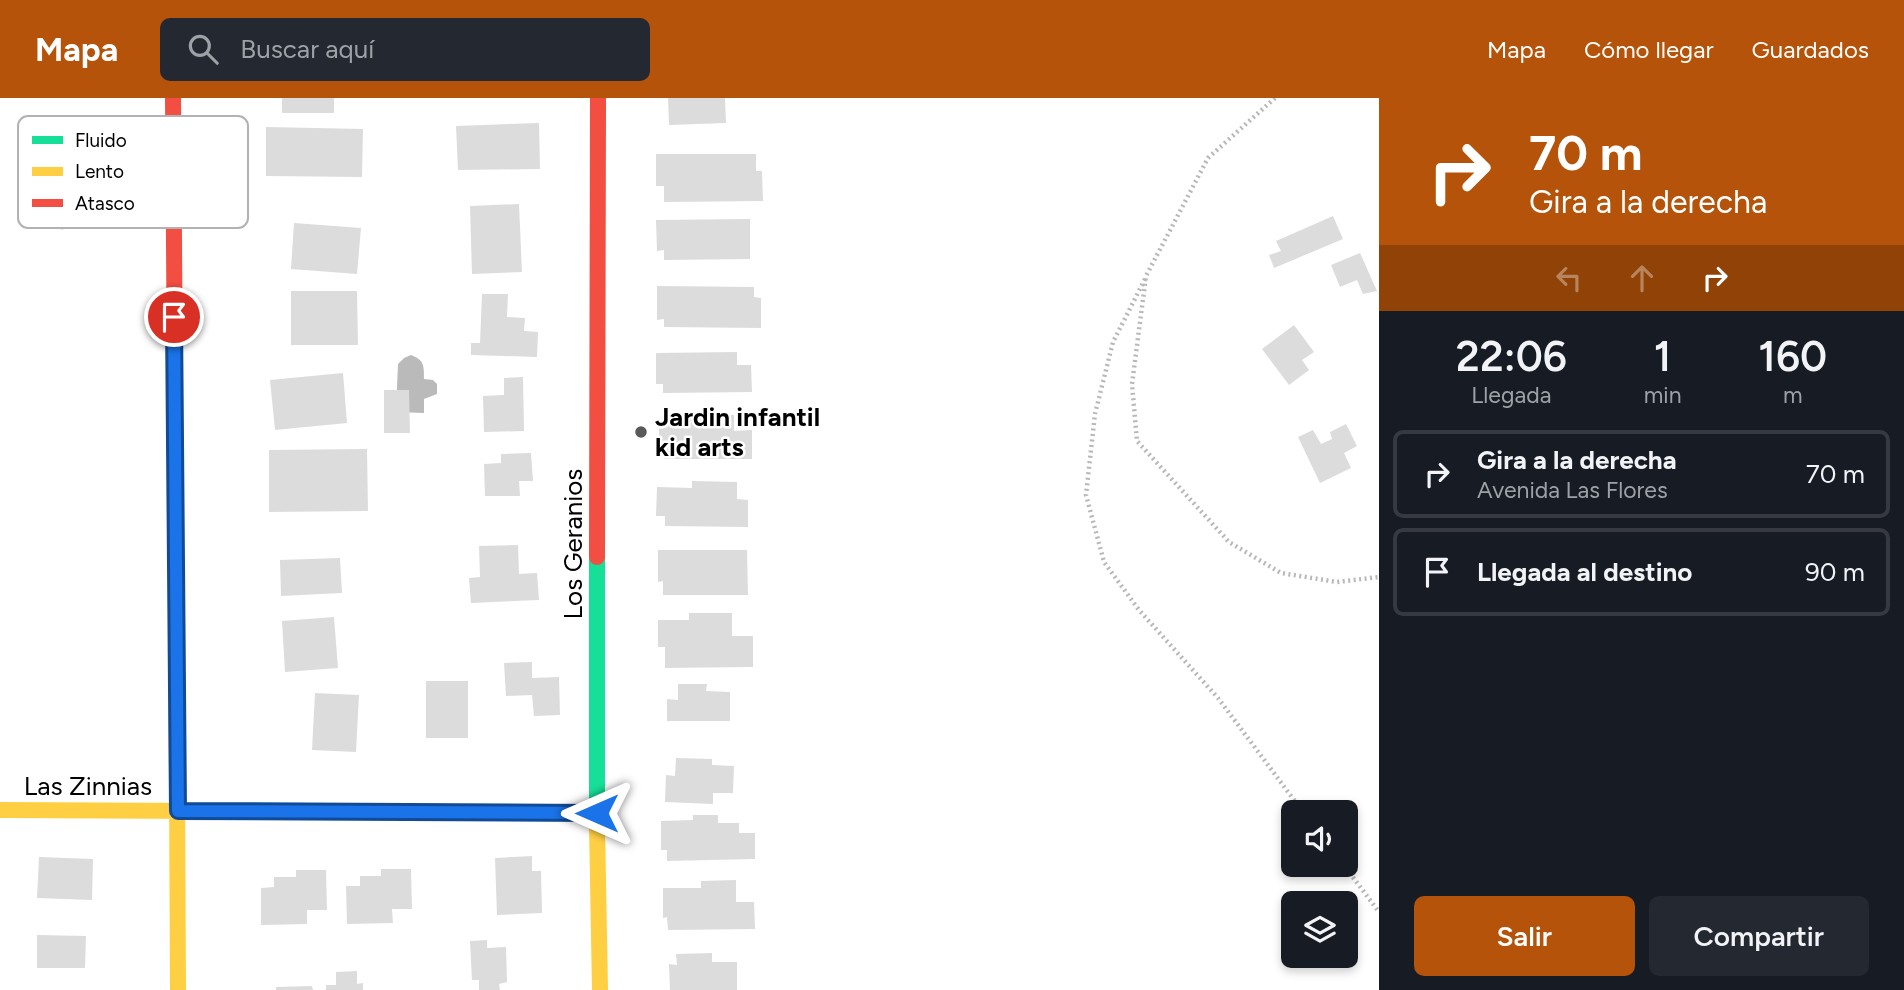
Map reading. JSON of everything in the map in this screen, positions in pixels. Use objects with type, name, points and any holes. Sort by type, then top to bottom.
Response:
[{"type":"street","points":[[173,98],[173,116]]},
{"type":"street","name":"Los Geranios","points":[[598,98],[597,813],[600,990]]},
{"type":"street","points":[[174,228],[178,990]]},
{"type":"street","name":"Las Zinnias","points":[[0,810],[597,813]]},
{"type":"path","points":[[1275,98],[1208,158],[1113,342],[1095,414],[1086,495],[1104,562],[1139,610],[1218,698],[1294,800]]},
{"type":"path","points":[[1146,276],[1132,384],[1136,441],[1229,542],[1281,573],[1337,582],[1379,577]]},
{"type":"path","points":[[1352,877],[1379,912]]},
{"type":"shaded area","points":[[411,355],[422,364],[424,379],[433,380],[437,384],[437,394],[424,399],[424,413],[396,412],[398,364]]},
{"type":"building","points":[[282,98],[334,98],[334,113],[282,113]]},
{"type":"building","points":[[668,98],[725,98],[726,123],[669,125]]},
{"type":"building","points":[[539,123],[540,169],[458,170],[456,126]]},
{"type":"building","points":[[266,127],[363,129],[362,177],[266,176]]},
{"type":"building","points":[[656,154],[756,154],[756,171],[762,171],[763,201],[664,202],[664,186],[656,186]]},
{"type":"building","points":[[519,204],[522,272],[472,274],[470,206]]},
{"type":"building","points":[[1333,216],[1343,239],[1274,268],[1269,255],[1281,251],[1276,241]]},
{"type":"building","points":[[750,219],[750,259],[664,260],[664,250],[657,251],[656,220]]},
{"type":"building","points":[[294,223],[361,228],[357,274],[291,269]]},
{"type":"building","points":[[1360,253],[1377,291],[1363,294],[1357,280],[1340,287],[1331,265]]},
{"type":"building","points":[[657,286],[754,287],[754,297],[761,298],[761,328],[664,327],[664,319],[657,320]]},
{"type":"building","points":[[291,291],[357,291],[358,345],[291,345]]},
{"type":"building","points":[[482,294],[508,294],[507,317],[525,318],[524,331],[538,332],[537,357],[471,355],[471,343],[480,343]]},
{"type":"building","points":[[1294,325],[1314,352],[1302,360],[1309,370],[1289,385],[1262,349]]},
{"type":"building","points":[[737,352],[737,365],[751,365],[752,392],[663,393],[663,384],[656,384],[656,353]]},
{"type":"building","points":[[343,373],[347,423],[275,430],[270,380]]},
{"type":"building","points":[[523,377],[524,431],[484,432],[483,396],[504,395],[504,378]]},
{"type":"building","points":[[384,390],[409,390],[410,433],[384,433]]},
{"type":"building","points":[[687,415],[734,415],[734,431],[752,430],[752,459],[664,459],[664,450],[659,450],[659,420],[687,420]]},
{"type":"building","points":[[1346,424],[1357,446],[1344,453],[1351,468],[1320,483],[1298,437],[1313,430],[1321,444],[1332,439],[1330,432]]},
{"type":"building","points":[[367,449],[368,511],[269,512],[269,450]]},
{"type":"building","points":[[531,453],[533,481],[519,481],[520,496],[485,496],[484,464],[501,463],[501,454]]},
{"type":"building","points":[[692,481],[737,482],[737,499],[748,500],[748,527],[665,526],[665,516],[656,516],[657,487],[692,488]]},
{"type":"building","points":[[518,545],[519,574],[537,573],[539,600],[471,603],[469,578],[480,577],[479,546]]},
{"type":"building","points":[[658,550],[747,550],[748,595],[663,595],[663,581],[658,582]]},
{"type":"building","points":[[340,558],[342,593],[281,596],[280,560]]},
{"type":"building","points":[[689,613],[732,613],[732,636],[753,636],[753,667],[665,668],[665,647],[658,647],[658,620],[689,620]]},
{"type":"building","points":[[334,617],[338,668],[285,672],[282,621]]},
{"type":"building","points":[[532,662],[532,678],[559,677],[560,715],[534,716],[532,695],[506,696],[504,663]]},
{"type":"building","points":[[426,681],[468,681],[468,738],[426,738]]},
{"type":"building","points":[[678,684],[707,684],[706,691],[730,692],[730,721],[667,721],[667,699],[678,700]]},
{"type":"building","points":[[315,693],[359,695],[356,752],[312,750]]},
{"type":"building","points":[[676,758],[712,759],[712,765],[734,766],[733,793],[713,793],[713,804],[665,802],[666,775],[675,776]]},
{"type":"building","points":[[693,815],[718,815],[718,823],[739,823],[739,833],[755,833],[755,859],[667,861],[667,850],[661,850],[661,821],[693,820]]},
{"type":"building","points":[[532,856],[532,871],[541,871],[542,913],[497,915],[495,858]]},
{"type":"building","points":[[39,857],[93,859],[92,900],[37,898]]},
{"type":"building","points":[[381,869],[411,869],[412,909],[392,909],[393,923],[347,924],[346,886],[360,886],[360,876],[381,876]]},
{"type":"building","points":[[296,870],[326,870],[327,910],[307,910],[307,924],[261,925],[261,888],[274,887],[274,877],[296,877]]},
{"type":"building","points":[[736,880],[736,902],[754,902],[755,929],[668,930],[667,917],[663,918],[663,888],[701,888],[701,881]]},
{"type":"building","points":[[37,935],[86,936],[85,968],[37,968]]},
{"type":"building","points":[[487,940],[487,948],[506,947],[507,982],[499,984],[500,990],[479,990],[479,980],[472,980],[470,941]]},
{"type":"building","points":[[712,953],[712,962],[737,962],[737,990],[670,990],[669,964],[677,965],[676,954]]},
{"type":"building","points":[[357,971],[357,984],[363,983],[363,990],[326,990],[326,985],[336,985],[336,972]]},
{"type":"building","points":[[312,986],[313,990],[276,990],[276,987]]},
{"type":"traffic: fast","points":[[597,557],[597,825]]},
{"type":"traffic: slow","points":[[175,386],[178,990]]},
{"type":"traffic: slow","points":[[0,810],[597,813]]},
{"type":"traffic: slow","points":[[597,825],[600,990]]},
{"type":"traffic: jam","points":[[173,98],[173,116]]},
{"type":"traffic: jam","points":[[597,557],[598,98]]},
{"type":"traffic: jam","points":[[174,228],[175,386]]},
{"type":"place","name":"Jardin infantil kid arts","points":[[641,432]]},
{"type":"route","points":[[174,317],[178,811],[597,813]]}]
